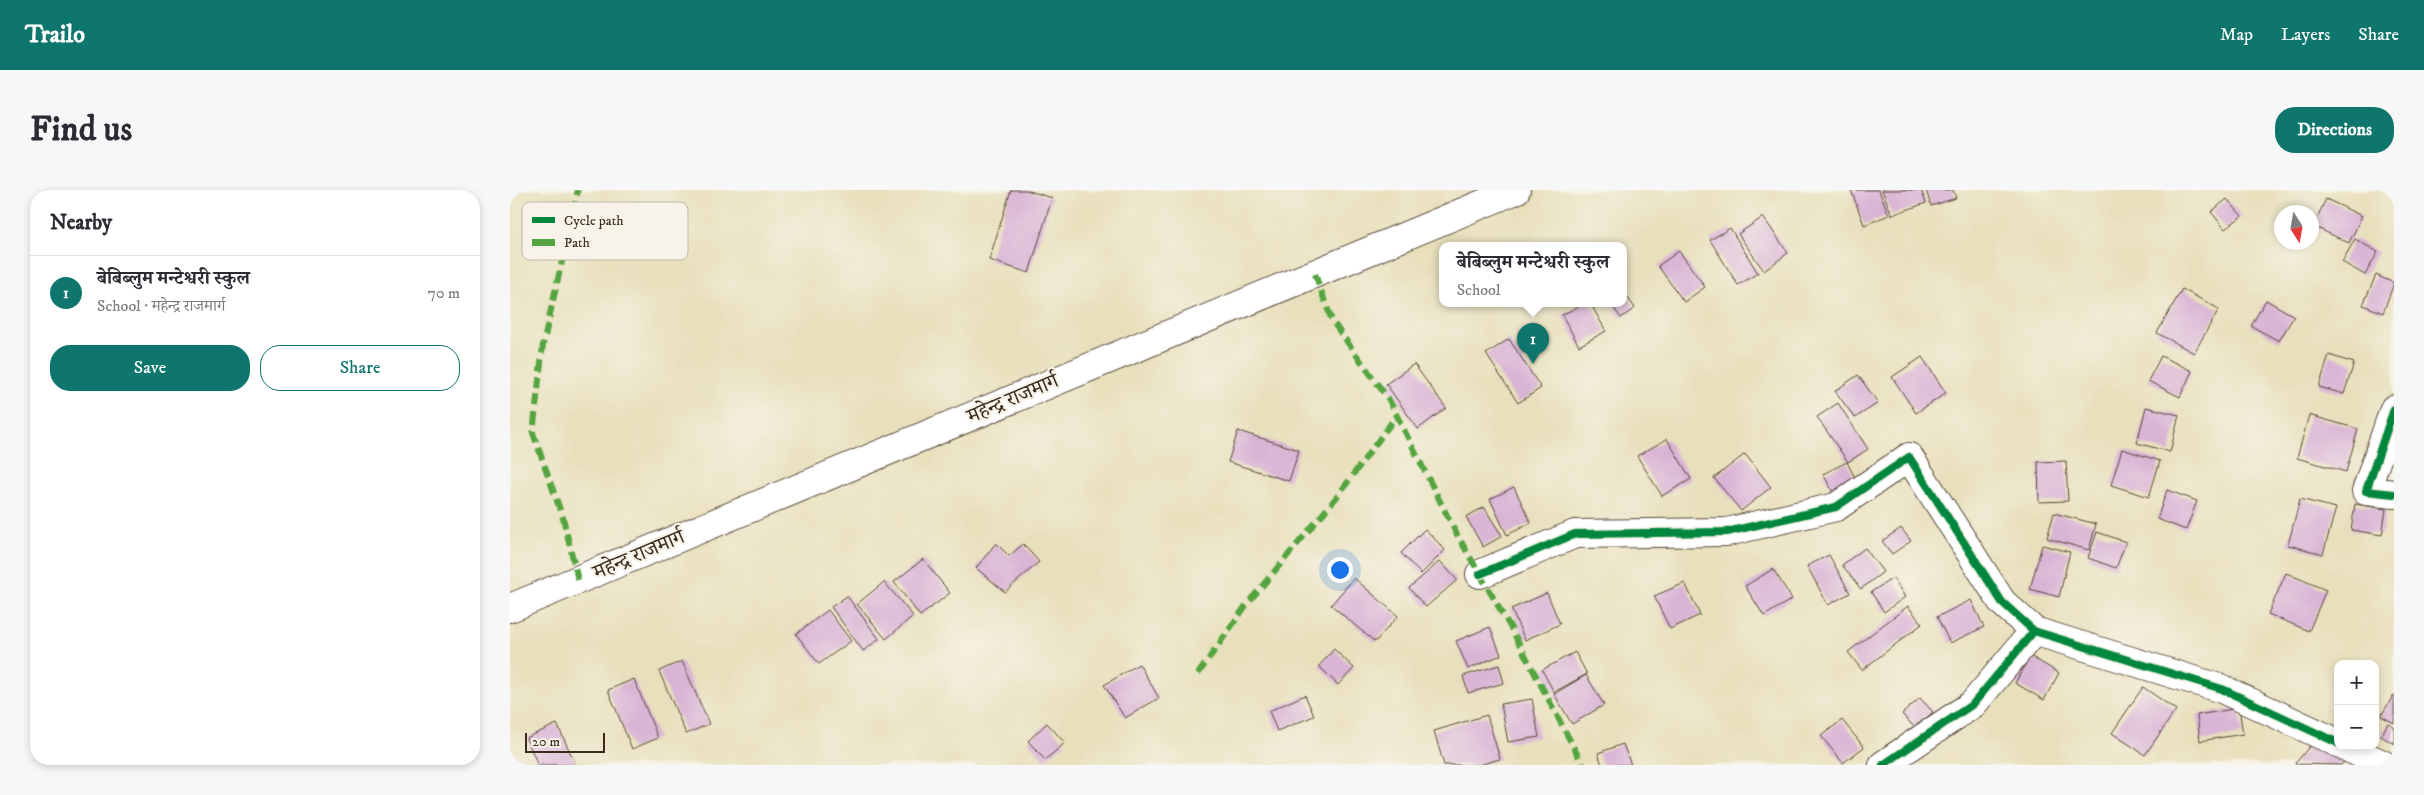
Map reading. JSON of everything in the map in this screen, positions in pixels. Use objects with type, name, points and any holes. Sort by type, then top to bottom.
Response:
[{"type":"main road","name":"महेन्द्र राजमार्ग","points":[[510,608],[1516,190]]},
{"type":"main road","points":[[2394,408],[2366,491],[2394,494]]},
{"type":"main road","points":[[1480,574],[1575,534],[1727,532],[1836,507],[1909,457],[2002,602],[2034,631],[2222,689],[2334,741]]},
{"type":"main road","points":[[1883,765],[1973,704],[2034,631]]},
{"type":"main road","points":[[2352,750],[2384,765]]},
{"type":"building","points":[[1011,190],[1026,190],[1052,198],[1029,273],[989,260]]},
{"type":"building","points":[[1851,190],[1879,190],[1889,215],[1864,225]]},
{"type":"building","points":[[1882,190],[1921,190],[1926,203],[1892,215]]},
{"type":"building","points":[[1926,190],[1953,190],[1956,198],[1931,206]]},
{"type":"building","points":[[2227,199],[2242,216],[2225,229],[2211,212]]},
{"type":"building","points":[[2326,199],[2362,216],[2349,243],[2319,229],[2319,214]]},
{"type":"building","points":[[1763,217],[1788,253],[1764,271],[1738,234]]},
{"type":"building","points":[[1730,228],[1758,273],[1738,285],[1710,240]]},
{"type":"building","points":[[2355,239],[2378,252],[2365,275],[2342,262]]},
{"type":"building","points":[[1679,251],[1705,287],[1684,302],[1658,266]]},
{"type":"building","points":[[2376,275],[2394,283],[2383,313],[2363,305]]},
{"type":"building","points":[[2182,289],[2219,309],[2194,353],[2157,333]]},
{"type":"building","points":[[1627,297],[1635,308],[1621,318],[1613,307],[1627,307]]},
{"type":"building","points":[[2266,300],[2294,316],[2279,341],[2251,326]]},
{"type":"building","points":[[1577,307],[1592,307],[1606,331],[1579,346],[1562,315]]},
{"type":"building","points":[[1509,339],[1541,388],[1518,403],[1486,354]]},
{"type":"building","points":[[2329,355],[2354,363],[2344,394],[2319,387]]},
{"type":"building","points":[[2161,356],[2192,371],[2180,397],[2148,381]]},
{"type":"building","points":[[1922,357],[1946,393],[1916,413],[1892,377]]},
{"type":"building","points":[[1414,364],[1446,408],[1418,429],[1386,384]]},
{"type":"building","points":[[1858,375],[1878,403],[1855,418],[1835,391]]},
{"type":"building","points":[[1838,403],[1868,449],[1848,462],[1817,417]]},
{"type":"building","points":[[2146,407],[2179,415],[2170,452],[2137,443]]},
{"type":"building","points":[[2309,415],[2358,429],[2346,472],[2297,458]]},
{"type":"building","points":[[1238,431],[1299,450],[1289,481],[1228,462]]},
{"type":"building","points":[[1667,439],[1691,479],[1662,496],[1637,456]]},
{"type":"building","points":[[2122,449],[2160,461],[2149,497],[2111,485]]},
{"type":"building","points":[[1745,454],[1771,487],[1741,511],[1714,478]]},
{"type":"building","points":[[2066,461],[2068,501],[2039,502],[2038,462]]},
{"type":"building","points":[[1847,462],[1857,482],[1834,494],[1823,474]]},
{"type":"building","points":[[1514,487],[1531,523],[1507,535],[1490,499]]},
{"type":"building","points":[[2167,490],[2197,501],[2186,530],[2157,519]]},
{"type":"building","points":[[2300,499],[2336,508],[2323,554],[2288,545]]},
{"type":"building","points":[[2355,504],[2386,509],[2382,535],[2351,530]]},
{"type":"building","points":[[1484,507],[1502,536],[1483,547],[1466,517]]},
{"type":"building","points":[[2054,513],[2096,524],[2089,550],[2047,538]]},
{"type":"building","points":[[1901,528],[1911,541],[1892,554],[1882,541]]},
{"type":"building","points":[[1425,529],[1445,550],[1421,574],[1401,553]]},
{"type":"building","points":[[2097,532],[2126,542],[2116,568],[2088,558]]},
{"type":"building","points":[[996,543],[1009,556],[1023,544],[1039,562],[1005,592],[976,568]]},
{"type":"building","points":[[2042,545],[2070,552],[2059,597],[2030,589]]},
{"type":"building","points":[[1865,548],[1883,572],[1861,589],[1842,565]]},
{"type":"building","points":[[1829,555],[1850,593],[1828,605],[1807,566]]},
{"type":"building","points":[[923,559],[950,593],[920,616],[894,582]]},
{"type":"building","points":[[1440,561],[1457,580],[1426,607],[1409,588]]},
{"type":"building","points":[[1773,569],[1792,599],[1764,616],[1745,586]]},
{"type":"building","points":[[2286,573],[2326,590],[2309,631],[2268,614]]},
{"type":"building","points":[[1354,578],[1398,616],[1375,642],[1331,605]]},
{"type":"building","points":[[1893,578],[1905,597],[1884,612],[1871,592]]},
{"type":"building","points":[[884,582],[913,616],[886,639],[857,604]]},
{"type":"building","points":[[1685,583],[1700,615],[1670,629],[1654,596]]},
{"type":"building","points":[[1547,593],[1560,624],[1525,640],[1511,609]]},
{"type":"building","points":[[847,596],[879,639],[863,651],[831,607]]},
{"type":"building","points":[[1971,600],[1984,627],[1950,643],[1937,617]]},
{"type":"building","points":[[1908,606],[1922,624],[1862,670],[1848,652]]},
{"type":"building","points":[[828,610],[851,641],[819,664],[796,634]]},
{"type":"building","points":[[1490,627],[1501,655],[1468,669],[1456,641]]},
{"type":"building","points":[[1334,649],[1354,668],[1338,685],[1319,666]]},
{"type":"building","points":[[1575,652],[1587,674],[1554,692],[1542,670]]},
{"type":"building","points":[[2030,656],[2059,673],[2044,700],[2015,683]]},
{"type":"building","points":[[682,661],[709,724],[686,734],[659,671]]},
{"type":"building","points":[[1139,664],[1159,698],[1125,718],[1104,685]]},
{"type":"building","points":[[1499,665],[1504,683],[1468,693],[1463,676]]},
{"type":"building","points":[[1586,675],[1604,705],[1572,724],[1554,694]]},
{"type":"building","points":[[634,679],[658,738],[632,749],[608,690]]},
{"type":"building","points":[[2143,687],[2176,710],[2145,755],[2112,733]]},
{"type":"building","points":[[2394,694],[2394,723],[2381,716]]},
{"type":"building","points":[[1305,695],[1314,716],[1277,731],[1269,711]]},
{"type":"building","points":[[1920,698],[1933,712],[1915,728],[1902,714]]},
{"type":"building","points":[[1532,699],[1539,737],[1508,742],[1501,704]]},
{"type":"building","points":[[2239,708],[2243,734],[2200,741],[2197,715]]},
{"type":"building","points":[[1487,715],[1500,759],[1479,765],[1444,765],[1434,731]]},
{"type":"building","points":[[1842,720],[1864,747],[1843,763],[1821,736]]},
{"type":"building","points":[[1047,723],[1065,743],[1045,760],[1028,741]]},
{"type":"building","points":[[2388,723],[2394,727],[2394,744],[2381,736]]},
{"type":"building","points":[[557,724],[576,765],[538,765],[526,738]]},
{"type":"building","points":[[2317,737],[2346,760],[2341,765],[2295,764]]},
{"type":"building","points":[[1623,744],[1631,765],[1602,765],[1598,753]]},
{"type":"marked path","points":[[575,202],[578,190]]},
{"type":"marked path","points":[[562,260],[543,345],[533,433],[563,518],[578,580]]},
{"type":"marked path","points":[[1315,274],[1332,321],[1389,400],[1455,531],[1513,632],[1583,765]]},
{"type":"marked path","points":[[1198,674],[1247,604],[1336,498],[1397,415]]},
{"type":"cycle path","points":[[2394,409],[2366,491],[2394,494]]},
{"type":"cycle path","points":[[1480,574],[1575,534],[1727,532],[1836,507],[1909,457],[2002,602],[2034,631]]},
{"type":"cycle path","points":[[1883,765],[1973,704],[2034,631],[2222,689],[2334,741]]},
{"type":"place","name":"बेबिब्लुम मन्टेश्वरी स्कुल","points":[[1533,364]]}]
